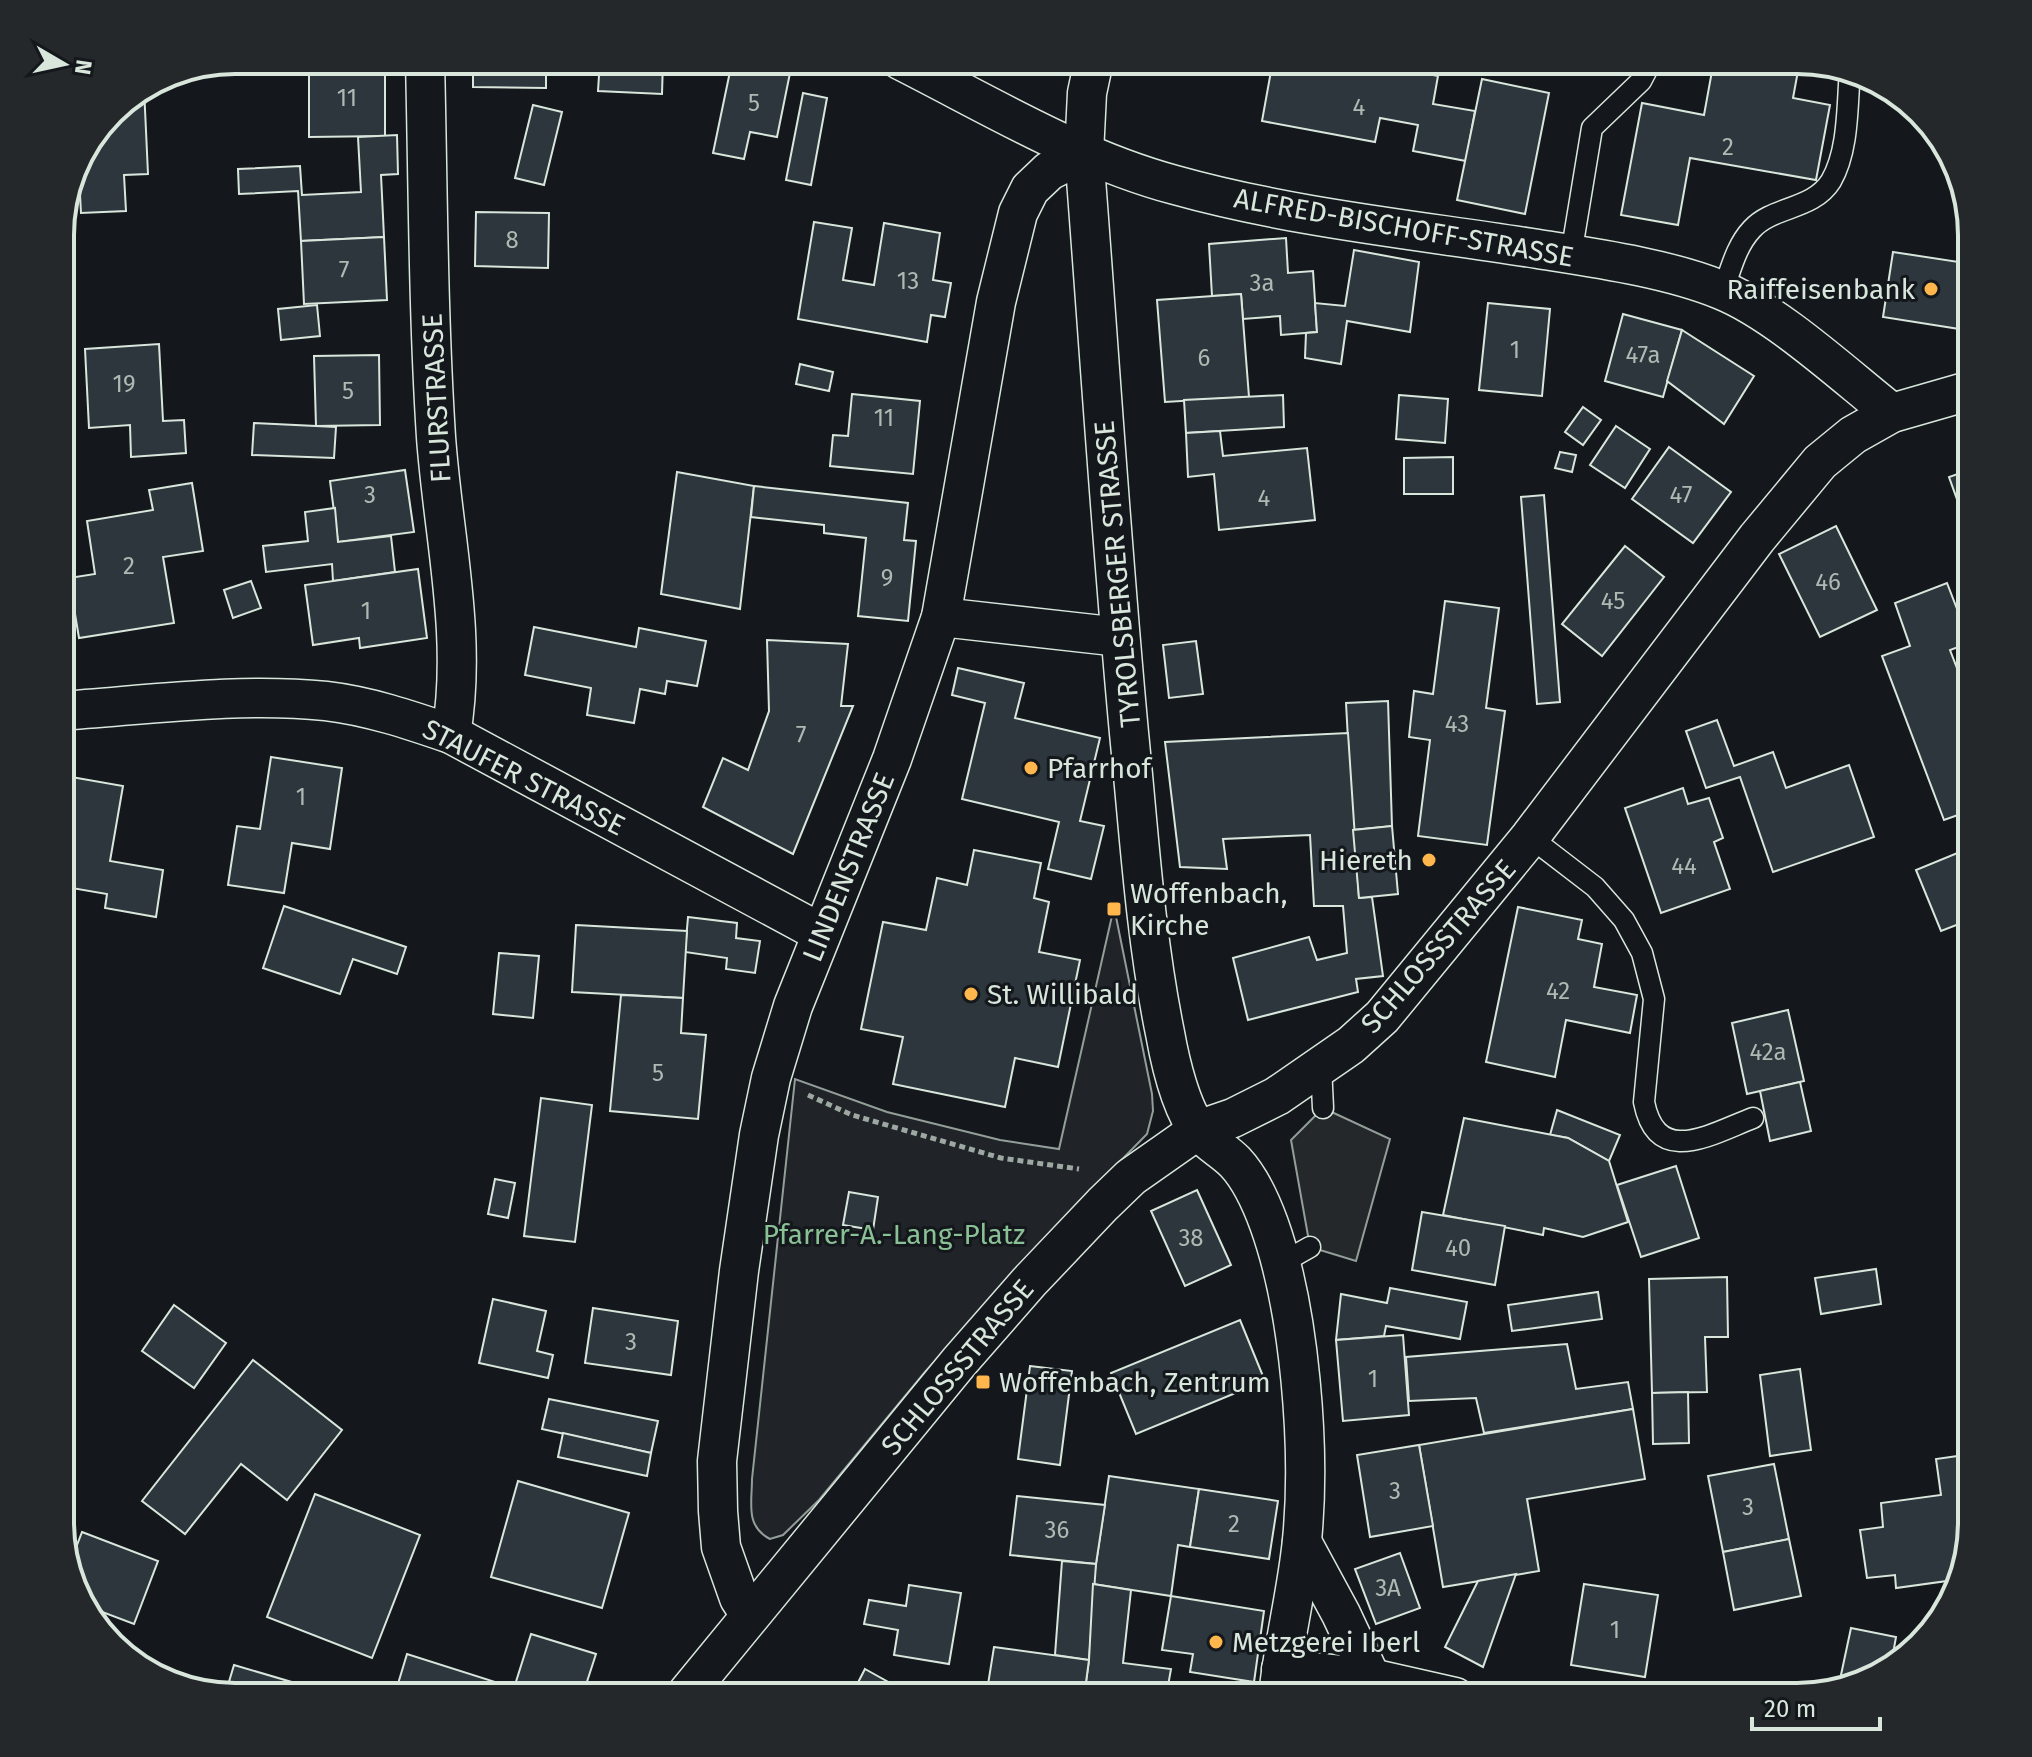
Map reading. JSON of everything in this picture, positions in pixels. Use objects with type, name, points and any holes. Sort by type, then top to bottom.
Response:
[{"type":"street","name":"FLURSTRASSE","points":[[425,74],[436,438],[455,640],[457,699],[451,734]]},
{"type":"street","name":"ALFRED-BISCHOFF-STRASSE","points":[[928,74],[1084,153],[1174,185],[1284,209],[1571,255],[1690,279],[1723,291],[1772,320],[1892,413]]},
{"type":"street","name":"TYROLSBERGER STRASSE","points":[[1091,74],[1084,153],[1120,637],[1142,873],[1159,997],[1174,1069],[1184,1103],[1198,1130]]},
{"type":"street","name":"LINDENSTRASSE","points":[[750,1615],[739,1598],[721,1547],[717,1461],[739,1271],[759,1135],[771,1078],[793,1006],[892,759],[941,617],[996,302],[1018,213],[1030,189],[1049,171],[1084,153]]},
{"type":"street","name":"SCHLOSSSTRASSE","points":[[695,1683],[959,1362],[1029,1282],[1131,1177],[1198,1130],[1233,1118],[1277,1096],[1351,1045],[1382,1017],[1530,837],[1757,538],[1820,462],[1853,435],[1892,413],[1958,394]]},
{"type":"street","points":[[941,617],[1120,637]]},
{"type":"street","name":"STAUFER STRASSE","points":[[74,710],[227,699],[326,701],[393,714],[451,734],[821,933]]},
{"type":"street","points":[[1198,1130],[1238,1165],[1257,1193],[1271,1229],[1295,1256],[1289,1307],[1302,1399],[1305,1492],[1302,1542],[1280,1683],[1371,1678],[1393,1683]]},
{"type":"street","points":[[1302,1542],[1371,1678]]},
{"type":"lane","points":[[1571,255],[1592,128],[1645,74]]},
{"type":"lane","points":[[1723,291],[1738,246],[1754,226],[1811,200],[1830,183],[1841,155],[1849,83]]},
{"type":"lane","points":[[1530,837],[1595,887],[1624,920],[1642,953],[1654,999],[1644,1102],[1647,1116],[1657,1134],[1671,1141],[1691,1141],[1753,1118]]},
{"type":"lane","points":[[1321,1066],[1323,1108]]},
{"type":"path","points":[[771,1078],[852,1115],[1001,1158],[1131,1177]]},
{"type":"green space","name":"Pfarrer-A.-Lang-Platz","points":[[1114,907],[1152,1094],[1153,1111],[1147,1134],[925,1372],[819,1500],[783,1535],[770,1539],[753,1521],[752,1479],[795,1079],[887,1112],[1000,1140],[1059,1149]]},
{"type":"shaded area","points":[[1323,1108],[1390,1139],[1356,1261],[1310,1247],[1291,1140]]},
{"type":"building","points":[[309,74],[385,74],[385,136],[309,137]]},
{"type":"building","points":[[473,74],[546,74],[546,88],[473,87]]},
{"type":"building","points":[[599,74],[663,74],[662,94],[598,91]]},
{"type":"building","points":[[729,74],[790,74],[777,137],[750,132],[744,159],[713,153]]},
{"type":"building","points":[[1270,74],[1428,74],[1438,76],[1433,104],[1475,111],[1466,161],[1413,151],[1418,125],[1380,118],[1375,142],[1262,121]]},
{"type":"building","points":[[1711,74],[1797,74],[1793,98],[1830,105],[1816,180],[1690,158],[1678,225],[1621,215],[1642,103],[1704,115]]},
{"type":"building","points":[[1482,79],[1549,93],[1525,214],[1457,200]]},
{"type":"building","points":[[803,93],[827,98],[811,185],[786,180]]},
{"type":"building","points":[[145,102],[148,174],[124,175],[126,211],[81,213],[80,191],[101,146],[114,129]]},
{"type":"building","points":[[533,105],[562,112],[544,185],[515,178]]},
{"type":"building","points":[[397,135],[398,174],[381,175],[384,237],[301,241],[298,191],[239,194],[238,169],[300,166],[302,195],[361,192],[358,137]]},
{"type":"building","points":[[476,212],[549,213],[548,268],[475,266]]},
{"type":"building","points":[[814,222],[852,228],[843,280],[874,285],[884,223],[940,233],[933,280],[951,283],[945,317],[931,315],[927,342],[798,319]]},
{"type":"building","points":[[384,237],[387,300],[304,304],[301,241]]},
{"type":"building","points":[[1286,238],[1288,273],[1313,271],[1317,332],[1281,335],[1280,316],[1243,319],[1241,294],[1212,296],[1209,244]]},
{"type":"building","points":[[1354,250],[1419,262],[1410,332],[1347,321],[1341,364],[1305,358],[1306,333],[1317,332],[1315,303],[1345,306]]},
{"type":"building","points":[[1893,252],[1958,262],[1958,329],[1883,317]]},
{"type":"building","points":[[1241,294],[1249,397],[1165,402],[1157,300]]},
{"type":"building","points":[[1488,303],[1550,309],[1542,396],[1479,390]]},
{"type":"building","points":[[317,305],[320,336],[281,340],[278,309]]},
{"type":"building","points":[[1623,314],[1682,330],[1663,397],[1605,381]]},
{"type":"building","points":[[1682,330],[1754,376],[1724,424],[1667,381]]},
{"type":"building","points":[[159,344],[163,421],[184,420],[186,453],[131,457],[130,425],[89,428],[85,349]]},
{"type":"building","points":[[379,355],[380,425],[316,426],[314,356]]},
{"type":"building","points":[[800,364],[833,372],[829,391],[796,384]]},
{"type":"building","points":[[852,394],[920,401],[913,474],[830,466],[833,435],[848,436]]},
{"type":"building","points":[[1283,395],[1284,427],[1186,433],[1184,400]]},
{"type":"building","points":[[1399,395],[1448,399],[1445,443],[1396,439]]},
{"type":"building","points":[[1583,407],[1601,420],[1583,445],[1565,432]]},
{"type":"building","points":[[254,423],[336,427],[334,458],[252,455]]},
{"type":"building","points":[[1616,426],[1650,449],[1625,488],[1590,465]]},
{"type":"building","points":[[1220,431],[1223,456],[1307,448],[1315,520],[1219,530],[1214,474],[1188,477],[1186,433]]},
{"type":"building","points":[[1669,447],[1731,492],[1693,543],[1632,499]]},
{"type":"building","points":[[1560,452],[1576,455],[1572,472],[1555,468]]},
{"type":"building","points":[[1453,457],[1453,494],[1404,494],[1404,458]]},
{"type":"building","points":[[405,470],[414,532],[338,542],[330,481]]},
{"type":"building","points":[[677,472],[754,486],[740,609],[661,594]]},
{"type":"building","points":[[1958,474],[1958,502],[1949,477]]},
{"type":"building","points":[[192,483],[203,551],[163,557],[174,623],[79,638],[74,608],[74,577],[95,574],[87,521],[153,510],[149,490]]},
{"type":"building","points":[[754,486],[908,503],[904,540],[916,541],[908,621],[858,616],[866,538],[824,533],[824,525],[751,517]]},
{"type":"building","points":[[1544,495],[1560,702],[1537,704],[1521,497]]},
{"type":"building","points":[[335,508],[338,542],[391,536],[395,572],[333,581],[332,564],[266,572],[263,546],[308,541],[305,512]]},
{"type":"building","points":[[1836,526],[1877,610],[1820,637],[1779,554]]},
{"type":"building","points":[[1625,546],[1664,577],[1602,656],[1562,624]]},
{"type":"building","points":[[418,569],[427,638],[360,648],[359,638],[313,645],[305,585]]},
{"type":"building","points":[[251,581],[261,608],[233,618],[224,590]]},
{"type":"building","points":[[1947,583],[1958,611],[1958,647],[1950,650],[1958,671],[1958,815],[1944,820],[1882,656],[1910,646],[1895,603]]},
{"type":"building","points":[[1445,601],[1499,608],[1486,708],[1505,711],[1487,845],[1418,836],[1430,740],[1409,737],[1414,691],[1433,694]]},
{"type":"building","points":[[534,627],[636,647],[639,628],[706,641],[697,686],[667,681],[665,694],[640,689],[634,723],[587,715],[591,688],[525,675]]},
{"type":"building","points":[[767,640],[848,644],[841,706],[853,706],[793,854],[703,807],[723,758],[748,770],[769,711]]},
{"type":"building","points":[[1196,641],[1203,694],[1169,698],[1163,645]]},
{"type":"building","name":"Pfarrhof","points":[[958,668],[1024,683],[1015,718],[1100,738],[1080,821],[1104,826],[1091,879],[1048,869],[1059,822],[962,799],[985,703],[952,695]]},
{"type":"building","points":[[1388,701],[1392,826],[1353,830],[1346,703]]},
{"type":"building","points":[[1717,720],[1734,766],[1773,752],[1786,788],[1849,765],[1874,837],[1773,872],[1740,777],[1706,788],[1686,731]]},
{"type":"building","points":[[1348,733],[1359,898],[1372,897],[1383,976],[1356,979],[1358,992],[1248,1020],[1233,958],[1309,937],[1317,960],[1347,953],[1343,906],[1314,906],[1310,835],[1223,839],[1227,869],[1180,867],[1165,742]]},
{"type":"building","points":[[271,757],[342,768],[330,849],[292,843],[284,893],[228,885],[237,826],[260,829]]},
{"type":"building","points":[[74,777],[123,786],[110,861],[163,870],[156,917],[105,908],[107,894],[74,888]]},
{"type":"building","points":[[1683,788],[1688,804],[1709,798],[1723,838],[1714,842],[1730,889],[1661,913],[1625,808]]},
{"type":"building","points":[[1392,826],[1398,894],[1359,898],[1353,830]]},
{"type":"building","name":"St. Willibald","points":[[974,850],[1041,863],[1034,898],[1049,902],[1039,952],[1080,960],[1058,1067],[1015,1058],[1005,1107],[893,1084],[903,1037],[861,1029],[883,922],[926,930],[937,878],[967,885]]},
{"type":"building","points":[[1958,853],[1958,924],[1941,931],[1916,870]]},
{"type":"building","points":[[284,906],[406,947],[397,974],[353,959],[340,994],[263,968]]},
{"type":"building","points":[[1518,907],[1582,920],[1578,939],[1602,944],[1594,987],[1637,995],[1630,1033],[1566,1020],[1555,1077],[1486,1062]]},
{"type":"building","points":[[688,917],[737,923],[736,938],[760,941],[755,973],[726,969],[727,958],[685,952]]},
{"type":"building","points":[[576,925],[687,931],[683,998],[572,992]]},
{"type":"building","points":[[499,953],[539,956],[533,1018],[493,1014]]},
{"type":"building","points":[[621,995],[683,998],[681,1033],[706,1035],[698,1119],[610,1111]]},
{"type":"building","points":[[1788,1010],[1804,1081],[1747,1094],[1732,1023]]},
{"type":"building","points":[[1800,1082],[1811,1131],[1770,1141],[1760,1091]]},
{"type":"building","points":[[541,1098],[592,1105],[575,1242],[524,1236]]},
{"type":"building","points":[[1557,1110],[1620,1135],[1609,1161],[1568,1138],[1550,1135]]},
{"type":"building","points":[[1464,1118],[1568,1138],[1609,1161],[1628,1222],[1583,1237],[1544,1228],[1543,1235],[1443,1215]]},
{"type":"building","points":[[1676,1166],[1699,1238],[1641,1257],[1617,1185]]},
{"type":"building","points":[[495,1179],[515,1183],[508,1218],[488,1214]]},
{"type":"building","points":[[1197,1190],[1231,1265],[1185,1286],[1151,1211]]},
{"type":"building","points":[[849,1192],[878,1197],[873,1230],[843,1225]]},
{"type":"building","points":[[1422,1212],[1505,1226],[1495,1285],[1412,1270]]},
{"type":"building","points":[[1876,1269],[1881,1304],[1821,1314],[1815,1278]]},
{"type":"building","points":[[1727,1277],[1728,1337],[1705,1337],[1707,1392],[1652,1393],[1649,1279]]},
{"type":"building","points":[[1390,1288],[1467,1302],[1460,1339],[1386,1326],[1384,1336],[1336,1340],[1341,1294],[1387,1303]]},
{"type":"building","points":[[1598,1292],[1602,1319],[1512,1331],[1508,1305]]},
{"type":"building","points":[[493,1299],[546,1311],[537,1351],[553,1355],[548,1378],[479,1363]]},
{"type":"building","points":[[174,1305],[226,1343],[194,1388],[142,1351]]},
{"type":"building","points":[[593,1308],[678,1321],[671,1375],[585,1363]]},
{"type":"building","points":[[1240,1320],[1265,1381],[1136,1434],[1111,1373]]},
{"type":"building","points":[[1403,1335],[1409,1415],[1343,1421],[1336,1340]]},
{"type":"building","points":[[1567,1344],[1576,1389],[1628,1382],[1633,1409],[1484,1433],[1476,1398],[1409,1401],[1406,1357]]},
{"type":"building","points":[[253,1360],[342,1430],[287,1500],[241,1464],[185,1534],[142,1501]]},
{"type":"building","points":[[1030,1366],[1072,1371],[1060,1465],[1018,1459]]},
{"type":"building","points":[[1800,1369],[1811,1450],[1770,1456],[1760,1375]]},
{"type":"building","points":[[1688,1392],[1689,1443],[1653,1444],[1652,1393]]},
{"type":"building","points":[[549,1399],[658,1421],[651,1453],[542,1429]]},
{"type":"building","points":[[1633,1409],[1645,1479],[1527,1499],[1539,1571],[1443,1587],[1419,1445]]},
{"type":"building","points":[[563,1433],[651,1453],[647,1476],[558,1457]]},
{"type":"building","points":[[1419,1445],[1433,1526],[1370,1537],[1357,1455]]},
{"type":"building","points":[[1958,1456],[1957,1543],[1947,1581],[1896,1588],[1895,1575],[1867,1578],[1860,1530],[1883,1527],[1881,1503],[1941,1495],[1936,1459]]},
{"type":"building","points":[[1774,1464],[1789,1539],[1723,1552],[1708,1476]]},
{"type":"building","points":[[1109,1476],[1199,1489],[1190,1547],[1178,1545],[1171,1596],[1093,1584]]},
{"type":"building","points":[[518,1481],[629,1513],[602,1608],[491,1577]]},
{"type":"building","points":[[1199,1489],[1278,1501],[1269,1559],[1190,1547]]},
{"type":"building","points":[[315,1494],[420,1535],[372,1658],[267,1617]]},
{"type":"building","points":[[1017,1496],[1105,1505],[1096,1564],[1010,1555]]},
{"type":"building","points":[[82,1532],[158,1561],[134,1624],[102,1612],[83,1574],[76,1548]]},
{"type":"building","points":[[1789,1539],[1801,1596],[1734,1610],[1723,1552]]},
{"type":"building","points":[[1400,1553],[1420,1608],[1376,1624],[1355,1569]]},
{"type":"building","points":[[1062,1561],[1096,1564],[1089,1660],[1055,1655]]},
{"type":"building","points":[[1516,1574],[1483,1667],[1445,1647],[1478,1581]]},
{"type":"building","points":[[1093,1584],[1131,1590],[1123,1663],[1171,1669],[1168,1683],[1086,1683]]},
{"type":"building","points":[[1584,1584],[1658,1595],[1645,1677],[1571,1665]]},
{"type":"building","points":[[909,1585],[961,1593],[949,1664],[894,1655],[898,1630],[864,1624],[869,1600],[906,1606]]},
{"type":"building","points":[[1171,1596],[1264,1611],[1254,1682],[1190,1672],[1193,1654],[1162,1650]]},
{"type":"building","points":[[1851,1628],[1896,1637],[1894,1651],[1859,1671],[1840,1677]]},
{"type":"building","points":[[531,1634],[596,1654],[587,1683],[516,1683]]},
{"type":"building","points":[[994,1647],[1089,1660],[1086,1683],[988,1683]]},
{"type":"building","points":[[407,1654],[498,1683],[398,1683]]},
{"type":"building","points":[[234,1665],[295,1683],[235,1683],[229,1683]]},
{"type":"building","points":[[865,1669],[890,1683],[858,1683]]},
{"type":"place","name":"Raiffeisenbank","points":[[1931,289]]},
{"type":"place","name":"Pfarrhof","points":[[1031,768]]},
{"type":"place","name":"Hiereth","points":[[1429,860]]},
{"type":"place","name":"Woffenbach, Kirche","points":[[1114,909]]},
{"type":"place","name":"St. Willibald","points":[[971,994]]},
{"type":"place","name":"Woffenbach, Zentrum","points":[[983,1382]]},
{"type":"place","name":"Metzgerei Iberl","points":[[1216,1642]]}]
